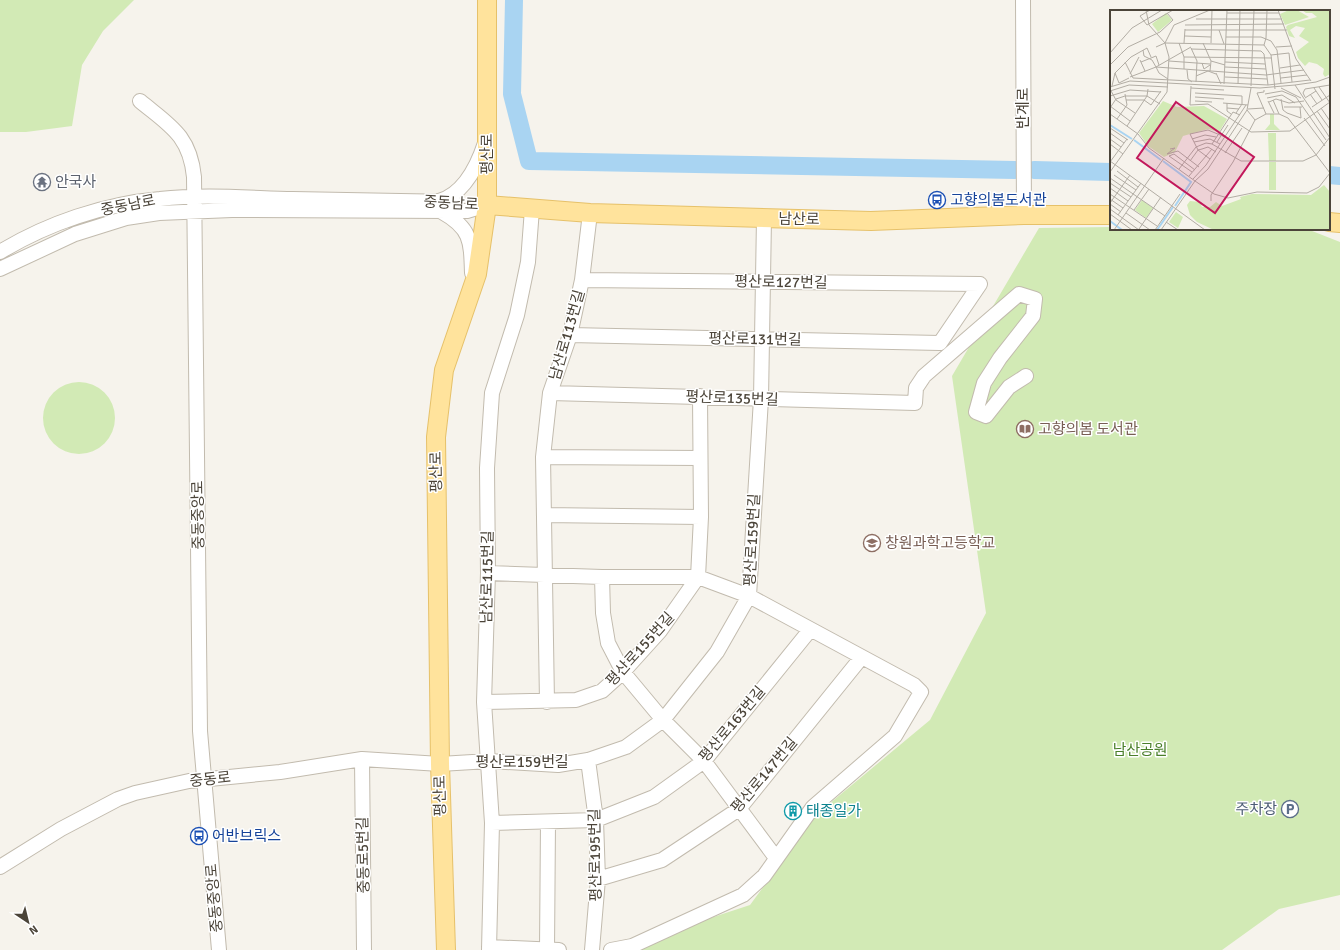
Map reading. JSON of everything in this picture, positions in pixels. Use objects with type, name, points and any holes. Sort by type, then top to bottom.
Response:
[{"type":"main road","name":"평산로","points":[[446,950],[440,764],[436,437],[444,370],[477,274],[487,205],[487,0]]},
{"type":"main road","name":"남산로","points":[[487,205],[590,214],[872,221],[1024,215],[1110,216]]},
{"type":"main road","points":[[1330,222],[1340,223]]},
{"type":"street","name":"반계로","points":[[1023,0],[1024,215]]},
{"type":"street","name":"중동중앙로","points":[[140,101],[176,131],[186,145],[193,165],[200,731],[219,950]]},
{"type":"street","points":[[472,288],[469,238],[465,229],[439,207],[464,184],[482,152],[487,136]]},
{"type":"street","name":"중동남로","points":[[0,252],[38,231],[91,213],[160,198],[194,205],[439,207],[487,205]]},
{"type":"street","name":"중동남로","points":[[0,269],[68,236],[126,218],[159,213],[194,205]]},
{"type":"street","name":"남산로115번길","points":[[489,949],[492,823],[484,702],[488,573],[488,468],[492,393],[517,315],[528,262],[532,208]]},
{"type":"street","name":"남산로113번길","points":[[547,702],[543,457],[550,393],[570,335],[582,280],[590,214]]},
{"type":"street","name":"평산로159번길","points":[[440,764],[489,761],[558,765],[588,760],[626,747],[663,720],[717,652],[749,596],[761,399],[764,218]]},
{"type":"street","name":"평산로127번길","points":[[582,280],[980,284],[940,343]]},
{"type":"street","name":"평산로135번길","points":[[550,393],[914,403],[916,388],[924,376],[1019,294],[1034,299],[1032,316],[984,383],[976,412],[986,416],[1009,387],[1026,376]]},
{"type":"street","name":"평산로131번길","points":[[570,335],[940,343]]},
{"type":"street","points":[[698,577],[701,517],[700,396]]},
{"type":"street","points":[[543,457],[700,458]]},
{"type":"street","points":[[544,515],[701,517]]},
{"type":"street","points":[[488,573],[602,577],[698,577],[749,596],[861,658],[914,685],[921,692],[895,736],[813,807],[764,876],[743,895],[632,946],[611,950]]},
{"type":"street","points":[[602,577],[603,613],[608,643],[623,672],[663,720],[704,761],[776,858]]},
{"type":"street","name":"평산로155번길","points":[[484,702],[547,702],[576,700],[602,691],[623,672],[660,631],[698,577]]},
{"type":"street","name":"평산로163번길","points":[[492,823],[596,820],[654,797],[704,761],[810,630]]},
{"type":"street","name":"평산로147번길","points":[[598,879],[662,860],[739,810],[861,658]]},
{"type":"street","name":"중동로","points":[[0,867],[61,828],[118,800],[148,790],[205,779],[280,772],[362,759],[440,764]]},
{"type":"street","name":"중동로5번길","points":[[362,759],[364,950]]},
{"type":"street","name":"평산로195번길","points":[[588,760],[596,820],[598,879],[592,950]]},
{"type":"street","points":[[489,949],[551,950],[548,822]]},
{"type":"green space","points":[[0,0],[134,0],[103,31],[82,65],[72,126],[26,132],[0,132]]},
{"type":"green space","name":"남산공원","points":[[1110,227],[1110,230],[1310,230],[1340,242],[1340,895],[1279,909],[1222,950],[613,950],[750,905],[817,814],[930,720],[986,613],[952,376],[1039,228]]},
{"type":"green space","points":[[79,382],[99,388],[109,398],[115,418],[109,438],[99,448],[79,454],[59,448],[49,438],[43,418],[49,398],[59,388]]},
{"type":"waterway","points":[[514,0],[512,94],[529,161],[1015,170]]},
{"type":"waterway","points":[[1034,170],[1110,172]]},
{"type":"waterway","points":[[1330,175],[1340,176]]},
{"type":"place","name":"안국사","points":[[42,182]]},
{"type":"place","name":"고향의봄도서관","points":[[937,200]]},
{"type":"place","name":"고향의봄 도서관","points":[[1025,429]]},
{"type":"place","name":"창원과학고등학교","points":[[872,543]]},
{"type":"place","name":"주차장","points":[[1290,809]]},
{"type":"place","name":"태종일가","points":[[793,811]]},
{"type":"place","name":"어반브릭스","points":[[199,836]]}]
